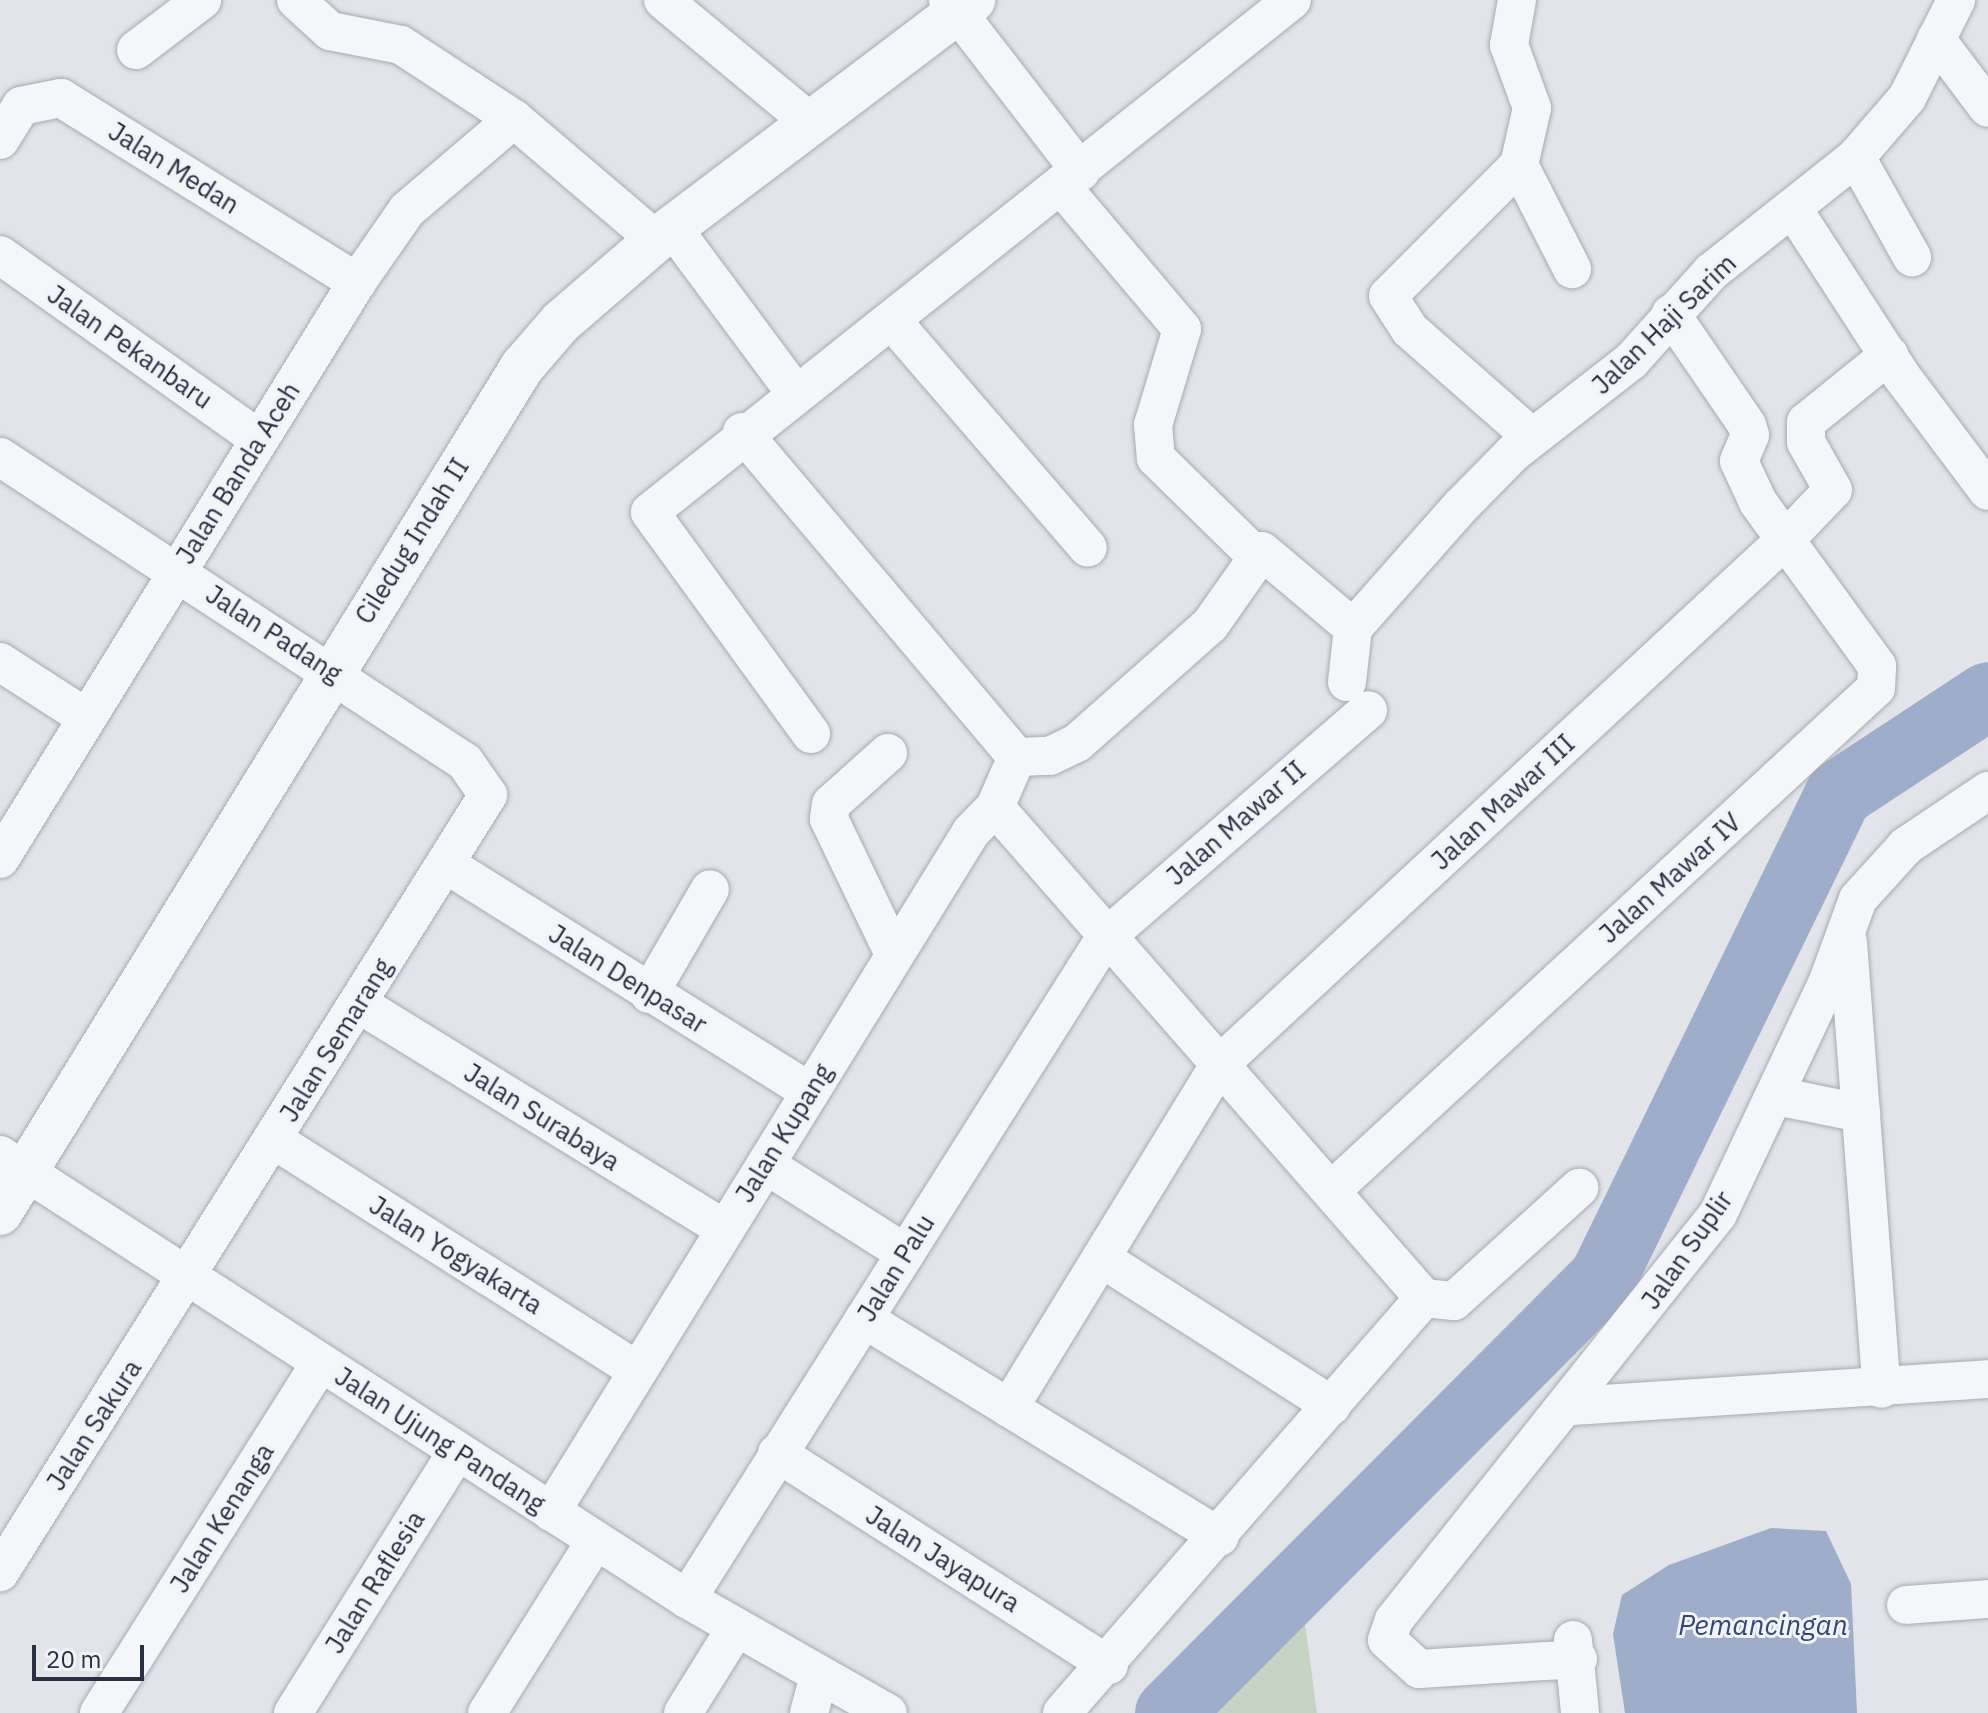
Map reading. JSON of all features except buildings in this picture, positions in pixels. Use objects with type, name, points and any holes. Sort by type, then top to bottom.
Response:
[{"type":"street","points":[[136,50],[202,0]]},
{"type":"street","points":[[296,0],[330,31],[401,45],[514,119],[664,233],[794,391]]},
{"type":"street","points":[[663,0],[810,122]]},
{"type":"street","points":[[811,734],[650,516],[742,432],[794,391],[893,322],[1292,0]]},
{"type":"street","points":[[1517,0],[1509,45],[1532,108],[1519,165],[1388,296],[1410,330],[1532,437]]},
{"type":"street","name":"Jalan Haji Sarim","points":[[1353,628],[1532,437],[1631,361],[1711,272],[1856,157],[1907,98],[1956,0]]},
{"type":"street","points":[[960,4],[1072,180],[1182,329],[1153,425],[1156,458],[1256,556]]},
{"type":"street","name":"Ciledug Indah II","points":[[0,1213],[13,1163],[331,671],[522,367],[561,322],[664,233],[960,4]]},
{"type":"street","points":[[1936,39],[1988,108]]},
{"type":"street","name":"Jalan Medan","points":[[0,140],[21,106],[61,98],[357,282]]},
{"type":"street","name":"Jalan Banda Aceh","points":[[1,855],[357,282],[407,210],[514,119]]},
{"type":"street","points":[[1856,157],[1912,257]]},
{"type":"street","points":[[1519,165],[1572,269]]},
{"type":"street","points":[[1793,209],[1889,355],[1988,491]]},
{"type":"street","name":"Jalan Pekanbaru","points":[[0,255],[259,439]]},
{"type":"street","name":"Jalan Mawar IV","points":[[1333,1189],[1876,688],[1877,666],[1785,540],[1742,472],[1747,425],[1671,314]]},
{"type":"street","points":[[893,322],[1088,548]]},
{"type":"street","name":"Jalan Mawar III","points":[[1009,1408],[1220,1064],[1785,540],[1833,490],[1806,442],[1806,422],[1889,355]]},
{"type":"street","points":[[742,432],[1017,757],[1050,756],[1077,743],[1210,625],[1256,556],[1266,551],[1353,628]]},
{"type":"street","name":"Jalan Padang","points":[[0,457],[331,671],[465,762],[486,786],[486,802]]},
{"type":"street","name":"Jalan Mawar II","points":[[1105,938],[1358,696],[1353,628]]},
{"type":"street","points":[[0,662],[87,718]]},
{"type":"street","points":[[888,753],[831,804],[829,819],[894,954]]},
{"type":"street","name":"Jalan Kupang","points":[[551,1512],[894,954],[971,832],[995,807],[1017,757]]},
{"type":"street","name":"Jalan Suplir","points":[[1580,1713],[1578,1650],[1419,1669],[1399,1657],[1387,1640],[1394,1620],[1572,1406],[1718,1214],[1776,1096],[1847,933],[1858,899],[1882,867],[1988,791]]},
{"type":"street","name":"Jalan Semarang","points":[[187,1279],[486,802]]},
{"type":"street","points":[[995,807],[1105,938],[1333,1189],[1424,1298],[1454,1301],[1579,1188]]},
{"type":"street","name":"Jalan Denpasar","points":[[447,865],[810,1092]]},
{"type":"street","points":[[649,994],[710,889]]},
{"type":"street","points":[[1847,933],[1882,1389]]},
{"type":"street","name":"Jalan Palu","points":[[687,1599],[1105,938]]},
{"type":"street","name":"Jalan Surabaya","points":[[359,1004],[725,1229]]},
{"type":"street","points":[[1776,1096],[1861,1113]]},
{"type":"street","name":"Jalan Yogyakarta","points":[[274,1140],[638,1371]]},
{"type":"street","name":"Jalan Ujung Pandang","points":[[13,1163],[187,1279],[687,1599],[888,1713]]},
{"type":"street","points":[[766,1165],[905,1253]]},
{"type":"street","points":[[1101,1258],[1332,1406]]},
{"type":"street","name":"Jalan Sakura","points":[[0,1572],[187,1279]]},
{"type":"street","points":[[1062,1713],[1109,1665],[1424,1298]]},
{"type":"street","points":[[864,1319],[1220,1537]]},
{"type":"street","name":"Jalan Kenanga","points":[[99,1713],[320,1364]]},
{"type":"street","points":[[1572,1406],[1882,1389],[1988,1379]]},
{"type":"street","name":"Jalan Raflesia","points":[[293,1713],[457,1452]]},
{"type":"street","name":"Jalan Jayapura","points":[[777,1453],[1109,1665]]},
{"type":"street","points":[[487,1713],[596,1540]]},
{"type":"street","points":[[1906,1605],[1988,1599]]},
{"type":"street","points":[[683,1713],[736,1628]]},
{"type":"street","points":[[809,1713],[819,1676]]},
{"type":"green space","points":[[1299,1579],[1317,1713],[1162,1713]]},
{"type":"water","name":"Pemancingan","points":[[1771,1528],[1826,1531],[1851,1584],[1857,1713],[1625,1713],[1613,1634],[1622,1595],[1669,1565]]},
{"type":"waterway","points":[[1169,1713],[1603,1278],[1839,794],[1988,696]]}]
